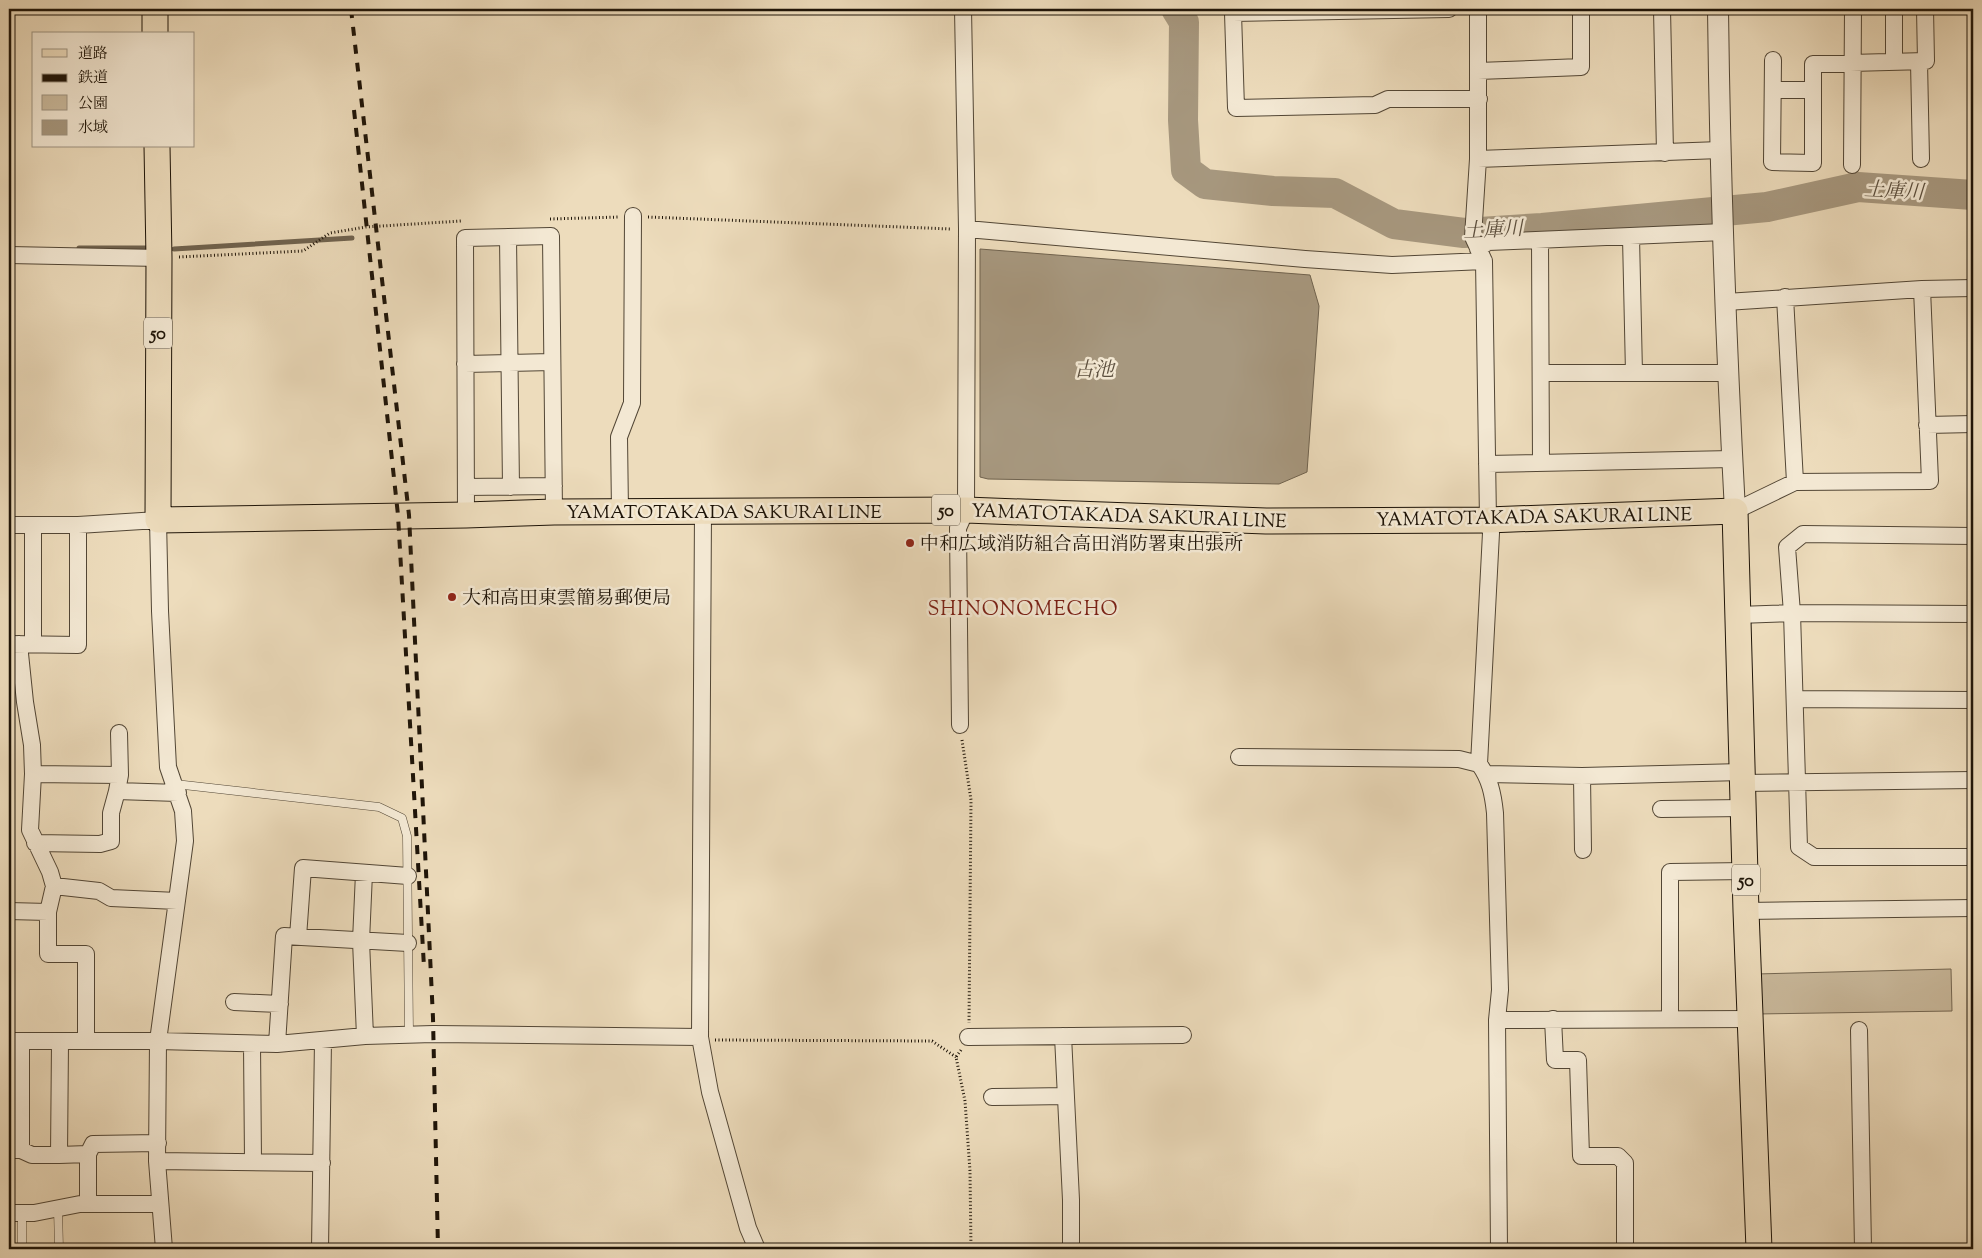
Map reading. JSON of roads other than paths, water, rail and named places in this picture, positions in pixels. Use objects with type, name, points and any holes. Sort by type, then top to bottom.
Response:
[{"type":"main road","points":[[155,9],[155,32]]},
{"type":"main road","name":"50","points":[[157,148],[158,520]]},
{"type":"main road","name":"YAMATOTAKADA SAKURAI LINE","points":[[158,520],[620,511],[966,510],[1266,520],[1488,520],[1735,511]]},
{"type":"main road","name":"50","points":[[1735,511],[1746,911],[1759,1249]]},
{"type":"street","points":[[1449,9],[1233,13],[1236,108],[1375,105],[1388,99],[1479,99]]},
{"type":"street","points":[[1478,9],[1478,249],[1488,464],[1488,520],[1491,533],[1483,769],[1492,786],[1496,813],[1500,990],[1497,1020],[1499,1249]]},
{"type":"street","points":[[1478,71],[1581,66],[1581,9]]},
{"type":"street","points":[[1662,9],[1665,153]]},
{"type":"street","points":[[1718,9],[1720,151],[1727,373],[1735,511],[1795,482],[1930,481],[1922,289]]},
{"type":"street","points":[[1852,165],[1853,9]]},
{"type":"street","points":[[1894,9],[1894,62]]},
{"type":"street","points":[[1773,60],[1772,162],[1813,162],[1813,64],[1926,61],[1926,9]]},
{"type":"street","points":[[960,725],[958,528],[966,510],[966,229],[963,13]]},
{"type":"street","points":[[1918,62],[1921,159]]},
{"type":"street","points":[[1772,90],[1813,90]]},
{"type":"street","points":[[1477,165],[1720,151]]},
{"type":"street","points":[[620,511],[619,437],[632,403],[632,216]]},
{"type":"street","points":[[966,229],[1392,265],[1478,249],[1488,242],[1724,232]]},
{"type":"street","points":[[466,515],[465,238],[551,236],[554,512]]},
{"type":"street","points":[[508,237],[511,486]]},
{"type":"street","points":[[1631,237],[1634,373]]},
{"type":"street","points":[[1540,240],[1541,463]]},
{"type":"street","points":[[9,255],[158,258]]},
{"type":"street","points":[[1726,302],[1922,289],[1973,288]]},
{"type":"street","points":[[1785,298],[1795,482]]},
{"type":"street","points":[[466,364],[552,362]]},
{"type":"street","points":[[1541,373],[1727,373]]},
{"type":"street","points":[[1927,425],[1973,424]]},
{"type":"street","points":[[1488,464],[1732,459]]},
{"type":"street","points":[[466,487],[554,486]]},
{"type":"street","points":[[703,511],[700,1037],[710,1092],[748,1228],[757,1249]]},
{"type":"street","points":[[9,525],[78,525],[158,520],[160,611],[168,767],[183,811],[185,840],[158,1041],[157,1162],[164,1249]]},
{"type":"street","points":[[33,525],[20,644],[24,702],[32,745],[33,774],[30,830],[50,872],[54,886],[48,912],[48,954],[86,954],[86,1041]]},
{"type":"street","points":[[20,644],[78,645],[78,525]]},
{"type":"street","points":[[1973,536],[1803,534],[1787,546],[1792,613],[1799,847],[1814,857],[1973,857]]},
{"type":"street","points":[[1738,615],[1792,613],[1973,614]]},
{"type":"street","points":[[1795,699],[1973,700]]},
{"type":"street","points":[[35,843],[100,844],[112,841],[111,813],[119,783],[120,733]]},
{"type":"street","points":[[1239,757],[1459,758],[1483,769],[1582,776],[1742,778],[1798,783],[1973,780]]},
{"type":"street","points":[[33,774],[176,789]]},
{"type":"street","points":[[1582,776],[1583,850]]},
{"type":"street","points":[[1661,809],[1743,808]]},
{"type":"street","points":[[298,937],[303,868],[408,876]]},
{"type":"street","points":[[1670,1019],[1670,872],[1746,871]]},
{"type":"street","points":[[364,873],[361,941],[365,1036]]},
{"type":"street","points":[[54,886],[99,890],[111,898],[177,901]]},
{"type":"street","points":[[1746,911],[1973,908]]},
{"type":"street","points":[[9,911],[48,912]]},
{"type":"street","points":[[278,1044],[284,936],[408,943]]},
{"type":"street","points":[[234,1002],[280,1004]]},
{"type":"street","points":[[1553,1019],[1555,1060],[1578,1060],[1581,1156],[1618,1156],[1625,1163],[1625,1249]]},
{"type":"street","points":[[1497,1020],[1750,1019]]},
{"type":"street","points":[[1859,1030],[1863,1249]]},
{"type":"street","points":[[88,1154],[32,1155],[15,1150],[15,1041],[158,1041],[278,1044],[410,1034],[700,1037]]},
{"type":"street","points":[[968,1037],[1183,1035]]},
{"type":"street","points":[[1063,1036],[1071,1200],[1071,1249]]},
{"type":"street","points":[[320,1249],[322,1040]]},
{"type":"street","points":[[59,1155],[60,1042]]},
{"type":"street","points":[[252,1044],[253,1162]]},
{"type":"street","points":[[992,1097],[1066,1096]]},
{"type":"street","points":[[88,1204],[88,1154],[93,1144],[158,1143]]},
{"type":"street","points":[[157,1162],[322,1163]]},
{"type":"street","points":[[15,1213],[34,1213],[88,1204],[160,1204]]},
{"type":"lane","points":[[176,789],[379,808],[402,818],[407,836],[410,1034]]},
{"type":"lane","points":[[58,1208],[59,1249]]},
{"type":"lane","points":[[15,1213],[22,1249]]},
{"type":"water","name":"古池","points":[[980,249],[1310,275],[1319,306],[1307,472],[1279,484],[988,479],[980,477]]},
{"type":"waterway","name":"土庫川","points":[[1176,9],[1184,22],[1183,120],[1186,170],[1205,184],[1273,191],[1335,193],[1394,224],[1464,233],[1542,228],[1767,207],[1858,187],[1973,195]]},
{"type":"waterway","points":[[174,249],[352,238]]},
{"type":"waterway","points":[[79,248],[146,248]]},
{"type":"railway","points":[[351,9],[409,515],[433,1018],[438,1249]]},
{"type":"railway","points":[[354,110],[398,515],[424,967]]},
{"type":"place","name":"中和広域消防組合高田消防署東出張所","points":[[910,543]]},
{"type":"place","name":"大和高田東雲簡易郵便局","points":[[452,597]]},
{"type":"district","name":"SHINONOMECHO","points":[[1023,608]]}]
